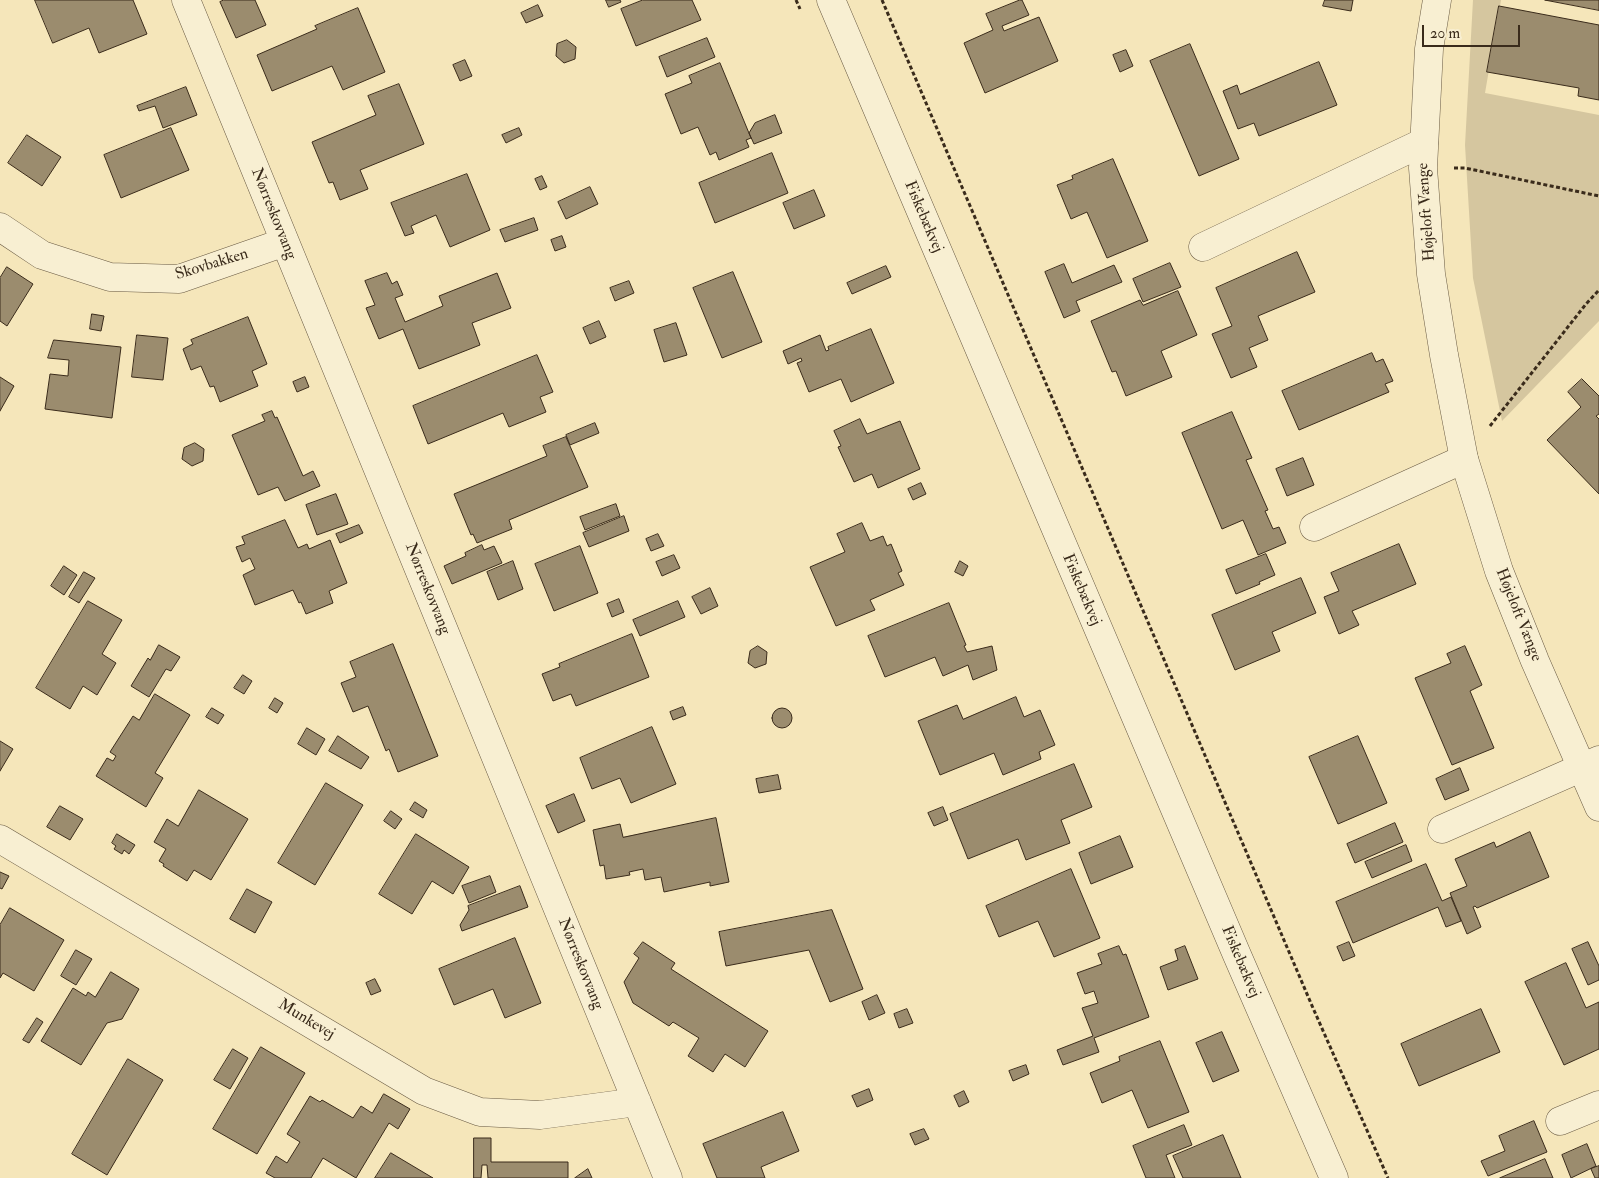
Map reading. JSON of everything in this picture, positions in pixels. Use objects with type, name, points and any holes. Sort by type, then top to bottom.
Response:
[{"type":"street","name":"Nørreskovvang","points":[[186,0],[668,1178]]},
{"type":"street","name":"Fiskebækvej","points":[[831,0],[1236,955],[1334,1178]]},
{"type":"street","name":"Højeloft Vænge","points":[[1436,0],[1429,49],[1424,155],[1431,274],[1464,459],[1499,571],[1535,661],[1590,764],[1599,807]]},
{"type":"street","name":"Højeloft Vænge","points":[[1203,247],[1424,155]]},
{"type":"street","name":"Skovbakken","points":[[0,227],[42,255],[110,277],[179,279],[285,242]]},
{"type":"street","points":[[1314,527],[1464,459]]},
{"type":"street","points":[[1442,829],[1590,764]]},
{"type":"street","name":"Munkevej","points":[[0,839],[424,1091],[480,1112],[540,1115],[637,1102]]},
{"type":"street","points":[[1560,1120],[1599,1105]]},
{"type":"path","points":[[882,0],[1309,999],[1388,1178]]},
{"type":"path","points":[[1424,155],[1465,168],[1599,196]]},
{"type":"path","points":[[1464,459],[1599,290]]},
{"type":"shaded area","points":[[1473,0],[1501,0],[1485,93],[1599,115],[1599,321],[1502,421],[1473,278],[1465,145]]},
{"type":"building","points":[[35,0],[133,0],[147,34],[99,53],[89,28],[53,43]]},
{"type":"building","points":[[224,0],[255,0],[266,25],[236,38],[220,2]]},
{"type":"building","points":[[606,0],[620,0],[621,2],[609,7]]},
{"type":"building","points":[[643,0],[692,0],[701,20],[636,46],[621,9]]},
{"type":"building","points":[[1022,0],[1029,15],[1002,26],[1004,31],[1039,17],[1058,61],[985,93],[964,43],[993,30],[986,14]]},
{"type":"building","points":[[1325,0],[1353,0],[1351,11],[1323,6]]},
{"type":"building","points":[[1545,0],[1599,0],[1599,10]]},
{"type":"building","points":[[538,5],[543,16],[526,23],[521,13]]},
{"type":"building","points":[[1499,6],[1599,25],[1599,100],[1578,96],[1579,88],[1487,72]]},
{"type":"building","points":[[358,8],[385,72],[343,90],[332,66],[272,91],[257,55],[317,29],[315,26]]},
{"type":"building","points":[[707,38],[715,57],[667,77],[659,57]]},
{"type":"building","points":[[567,40],[576,47],[575,59],[564,63],[556,56],[557,44]]},
{"type":"building","points":[[1190,44],[1239,159],[1199,176],[1150,61]]},
{"type":"building","points":[[1126,50],[1133,66],[1120,72],[1113,55]]},
{"type":"building","points":[[465,60],[472,76],[460,81],[453,65]]},
{"type":"building","points":[[1319,62],[1337,105],[1259,136],[1254,123],[1238,129],[1223,91],[1237,85],[1240,94]]},
{"type":"building","points":[[720,63],[751,138],[746,140],[749,147],[719,160],[716,152],[710,155],[698,127],[681,134],[665,94],[692,83],[689,76]]},
{"type":"building","points":[[399,84],[424,144],[360,170],[368,189],[340,200],[333,182],[329,183],[312,142],[376,115],[368,96]]},
{"type":"building","points":[[186,87],[197,115],[163,128],[155,106],[139,111],[137,106]]},
{"type":"building","points":[[775,115],[782,133],[754,144],[749,133],[755,123]]},
{"type":"building","points":[[171,128],[189,170],[121,198],[104,155]]},
{"type":"building","points":[[519,128],[522,135],[506,143],[502,135]]},
{"type":"building","points":[[27,135],[61,157],[42,186],[8,163]]},
{"type":"building","points":[[772,153],[788,193],[715,223],[699,183]]},
{"type":"building","points":[[1113,159],[1148,241],[1107,258],[1087,212],[1071,219],[1057,185],[1073,179],[1072,176]]},
{"type":"building","points":[[467,174],[490,230],[450,247],[436,215],[411,226],[414,233],[405,236],[391,203]]},
{"type":"building","points":[[542,176],[547,187],[540,190],[535,179]]},
{"type":"building","points":[[590,187],[598,204],[566,219],[558,202]]},
{"type":"building","points":[[814,190],[825,216],[794,229],[783,203]]},
{"type":"building","points":[[534,218],[538,230],[505,242],[500,230]]},
{"type":"building","points":[[562,236],[566,247],[555,251],[551,240]]},
{"type":"building","points":[[1297,252],[1315,292],[1258,316],[1268,340],[1249,348],[1257,367],[1231,378],[1212,334],[1232,326],[1216,288]]},
{"type":"building","points":[[1170,263],[1181,287],[1143,302],[1133,279]]},
{"type":"building","points":[[1064,264],[1072,283],[1114,265],[1122,282],[1076,301],[1080,311],[1064,318],[1045,272]]},
{"type":"building","points":[[886,266],[891,277],[852,294],[847,283]]},
{"type":"building","points":[[7,267],[33,284],[7,326],[0,321],[0,278]]},
{"type":"building","points":[[733,272],[762,342],[722,358],[693,288]]},
{"type":"building","points":[[387,273],[392,284],[397,281],[403,295],[395,298],[405,322],[443,306],[439,296],[497,273],[511,308],[472,323],[480,345],[419,369],[403,329],[379,339],[366,308],[375,305],[365,281]]},
{"type":"building","points":[[629,281],[634,293],[615,301],[610,288]]},
{"type":"building","points":[[1178,291],[1197,335],[1161,351],[1172,377],[1126,396],[1116,371],[1112,372],[1091,321],[1140,300],[1143,305]]},
{"type":"building","points":[[92,314],[104,316],[101,331],[90,329]]},
{"type":"building","points":[[248,317],[267,364],[252,371],[258,386],[220,402],[214,386],[210,387],[201,366],[191,370],[183,349],[193,344],[191,340]]},
{"type":"building","points":[[599,321],[606,337],[590,344],[583,328]]},
{"type":"building","points":[[676,323],[687,355],[664,362],[654,330]]},
{"type":"building","points":[[871,329],[894,383],[851,402],[841,379],[809,392],[797,363],[802,361],[801,358],[788,364],[783,351],[820,335],[826,351],[829,350],[828,347]]},
{"type":"building","points":[[137,335],[168,338],[163,380],[132,377]]},
{"type":"building","points":[[54,340],[121,347],[112,418],[45,409],[50,374],[68,376],[69,360],[48,358]]},
{"type":"building","points":[[1372,353],[1376,362],[1383,359],[1393,381],[1385,384],[1389,392],[1299,430],[1282,391]]},
{"type":"building","points":[[537,355],[553,392],[540,397],[546,412],[509,427],[503,413],[428,444],[413,406]]},
{"type":"building","points":[[0,377],[14,386],[0,411]]},
{"type":"building","points":[[305,377],[309,387],[297,392],[293,382]]},
{"type":"building","points":[[1582,379],[1599,396],[1599,414],[1596,416],[1599,419],[1599,494],[1547,440],[1581,407],[1568,392]]},
{"type":"building","points":[[272,411],[275,418],[277,417],[303,476],[313,471],[320,486],[285,501],[278,487],[258,495],[232,435],[265,421],[262,415]]},
{"type":"building","points":[[1232,412],[1252,458],[1246,460],[1268,510],[1265,511],[1273,529],[1279,527],[1286,543],[1258,555],[1243,520],[1222,529],[1182,433]]},
{"type":"building","points":[[860,419],[867,434],[900,421],[920,469],[878,488],[872,474],[854,482],[838,447],[841,446],[834,431]]},
{"type":"building","points":[[595,423],[599,433],[570,445],[566,435]]},
{"type":"building","points":[[566,437],[588,487],[509,520],[512,529],[477,543],[473,534],[471,535],[454,494],[547,456],[543,446]]},
{"type":"building","points":[[195,443],[204,449],[203,461],[192,466],[182,459],[184,448]]},
{"type":"building","points":[[1303,458],[1314,485],[1287,496],[1276,469]]},
{"type":"building","points":[[921,483],[926,494],[913,500],[908,489]]},
{"type":"building","points":[[336,494],[348,524],[317,535],[306,505]]},
{"type":"building","points":[[616,504],[620,516],[585,530],[580,517]]},
{"type":"building","points":[[624,516],[629,531],[589,547],[583,533]]},
{"type":"building","points":[[285,520],[298,548],[307,544],[309,549],[330,540],[347,583],[329,591],[333,603],[306,614],[293,590],[255,605],[243,575],[255,569],[250,558],[242,562],[236,547],[245,544],[242,537]]},
{"type":"building","points":[[862,523],[870,541],[883,536],[887,546],[891,544],[902,571],[898,573],[904,585],[870,600],[875,610],[836,626],[810,567],[845,552],[837,534]]},
{"type":"building","points":[[359,525],[363,533],[340,543],[336,534]]},
{"type":"building","points":[[658,534],[664,546],[651,551],[646,539]]},
{"type":"building","points":[[1399,544],[1416,584],[1352,611],[1359,625],[1339,634],[1324,597],[1339,591],[1331,573]]},
{"type":"building","points":[[482,545],[484,550],[494,546],[502,563],[452,584],[444,566],[466,556],[465,553]]},
{"type":"building","points":[[580,546],[598,593],[554,611],[535,564]]},
{"type":"building","points":[[1266,554],[1275,575],[1259,582],[1260,584],[1236,594],[1226,570]]},
{"type":"building","points":[[674,555],[680,568],[662,576],[656,562]]},
{"type":"building","points":[[513,561],[523,589],[498,600],[487,572]]},
{"type":"building","points":[[960,561],[968,566],[963,576],[955,572]]},
{"type":"building","points":[[64,566],[77,575],[64,595],[51,586]]},
{"type":"building","points":[[84,572],[95,578],[79,603],[69,597]]},
{"type":"building","points":[[1301,578],[1316,613],[1272,632],[1280,651],[1235,670],[1212,615]]},
{"type":"building","points":[[710,588],[718,606],[701,614],[692,597]]},
{"type":"building","points":[[619,599],[624,612],[612,617],[607,604]]},
{"type":"building","points":[[88,601],[122,620],[102,654],[116,663],[97,695],[83,686],[70,709],[36,688]]},
{"type":"building","points":[[678,601],[685,617],[640,636],[633,620]]},
{"type":"building","points":[[949,603],[967,652],[992,646],[997,670],[973,680],[968,665],[943,676],[935,657],[885,677],[868,636]]},
{"type":"building","points":[[632,634],[649,677],[576,706],[571,694],[553,701],[542,674],[560,667],[559,664]]},
{"type":"building","points":[[393,644],[438,756],[398,772],[389,749],[386,751],[368,706],[353,712],[341,683],[356,677],[350,662]]},
{"type":"building","points":[[159,645],[180,657],[171,671],[166,669],[149,697],[131,686],[148,658],[150,660]]},
{"type":"building","points":[[758,646],[767,652],[766,664],[755,668],[748,663],[750,651]]},
{"type":"building","points":[[1465,646],[1482,685],[1470,691],[1494,748],[1452,765],[1415,678],[1451,663],[1447,654]]},
{"type":"building","points":[[243,675],[252,681],[244,694],[234,688]]},
{"type":"building","points":[[155,694],[190,715],[155,773],[163,778],[146,807],[96,776],[107,758],[113,761],[116,756],[110,752],[133,716],[139,720]]},
{"type":"building","points":[[1016,697],[1024,717],[1040,710],[1055,745],[1039,752],[1041,759],[1003,775],[994,753],[940,775],[918,721],[957,705],[963,719]]},
{"type":"building","points":[[275,698],[283,703],[277,713],[269,708]]},
{"type":"building","points":[[683,707],[686,715],[673,720],[670,712]]},
{"type":"building","points":[[212,708],[224,715],[218,724],[206,717]]},
{"type":"building","points":[[782,708],[789,711],[792,718],[789,725],[782,728],[775,725],[772,718],[775,711]]},
{"type":"building","points":[[652,727],[676,784],[631,803],[620,778],[592,789],[580,758]]},
{"type":"building","points":[[307,728],[325,739],[316,755],[298,744]]},
{"type":"building","points":[[338,736],[369,757],[361,769],[329,751]]},
{"type":"building","points":[[1358,736],[1387,803],[1338,824],[1309,757]]},
{"type":"building","points":[[0,741],[13,749],[0,771]]},
{"type":"building","points":[[1074,764],[1092,807],[1061,820],[1070,843],[1026,860],[1018,839],[968,859],[950,814]]},
{"type":"building","points":[[1460,768],[1469,790],[1445,800],[1436,779]]},
{"type":"building","points":[[778,775],[781,789],[759,793],[756,779]]},
{"type":"building","points":[[326,783],[363,805],[315,885],[278,863]]},
{"type":"building","points":[[199,790],[248,819],[211,880],[194,870],[187,881],[163,866],[164,864],[159,861],[166,849],[154,842],[167,819],[178,826]]},
{"type":"building","points":[[574,794],[585,821],[558,833],[546,806]]},
{"type":"building","points":[[415,802],[427,810],[423,818],[410,810]]},
{"type":"building","points":[[60,806],[83,819],[70,840],[47,827]]},
{"type":"building","points":[[943,807],[948,820],[934,826],[928,813]]},
{"type":"building","points":[[391,811],[402,819],[395,829],[384,821]]},
{"type":"building","points":[[716,818],[729,882],[710,886],[710,882],[664,892],[661,877],[645,880],[643,869],[629,872],[630,875],[606,879],[604,865],[600,866],[593,830],[620,824],[623,837]]},
{"type":"building","points":[[1395,823],[1403,842],[1355,863],[1347,844]]},
{"type":"building","points":[[1530,832],[1549,877],[1477,908],[1473,907],[1481,927],[1467,934],[1450,893],[1467,886],[1455,859],[1494,842],[1496,847]]},
{"type":"building","points":[[117,834],[135,845],[129,854],[124,850],[122,854],[114,849],[116,846],[112,843]]},
{"type":"building","points":[[416,834],[469,867],[453,894],[432,881],[412,914],[379,894]]},
{"type":"building","points":[[1120,836],[1133,867],[1091,884],[1079,853]]},
{"type":"building","points":[[1406,845],[1412,861],[1372,878],[1365,862]]},
{"type":"building","points":[[1426,864],[1442,901],[1451,897],[1461,921],[1446,927],[1438,907],[1353,943],[1336,902]]},
{"type":"building","points":[[1071,869],[1100,938],[1054,957],[1038,921],[999,937],[986,906]]},
{"type":"building","points":[[0,872],[9,876],[2,889],[0,888]]},
{"type":"building","points":[[490,876],[496,892],[469,903],[462,886]]},
{"type":"building","points":[[520,886],[528,907],[462,931],[460,925],[469,910],[468,906]]},
{"type":"building","points":[[247,889],[272,902],[255,933],[230,919]]},
{"type":"building","points":[[10,908],[64,940],[34,991],[3,973],[0,978],[0,925]]},
{"type":"building","points":[[832,910],[863,989],[830,1002],[809,950],[726,966],[719,932]]},
{"type":"building","points":[[515,938],[541,1003],[505,1018],[493,989],[454,1005],[439,969]]},
{"type":"building","points":[[643,942],[675,963],[671,969],[768,1031],[745,1067],[725,1054],[713,1072],[688,1056],[699,1038],[673,1022],[669,1026],[633,1003],[624,982],[639,958],[634,954]]},
{"type":"building","points":[[1349,942],[1355,956],[1343,961],[1337,947]]},
{"type":"building","points":[[1588,942],[1599,966],[1599,980],[1588,985],[1572,949]]},
{"type":"building","points":[[1119,946],[1123,955],[1126,954],[1149,1017],[1094,1038],[1099,1052],[1063,1065],[1057,1050],[1093,1036],[1082,1008],[1098,1003],[1094,991],[1085,994],[1077,973],[1102,964],[1098,954]]},
{"type":"building","points":[[1185,946],[1198,979],[1168,990],[1160,967],[1178,960],[1175,950]]},
{"type":"building","points":[[76,950],[92,959],[76,985],[61,976]]},
{"type":"building","points":[[1566,963],[1586,1008],[1599,1002],[1599,1049],[1564,1065],[1525,982]]},
{"type":"building","points":[[111,972],[139,989],[122,1019],[107,1023],[81,1065],[41,1041],[73,988],[86,996],[88,992],[95,997]]},
{"type":"building","points":[[375,979],[381,991],[371,995],[366,983]]},
{"type":"building","points":[[877,995],[885,1013],[869,1020],[862,1002]]},
{"type":"building","points":[[907,1009],[913,1023],[899,1028],[894,1014]]},
{"type":"building","points":[[1481,1009],[1500,1052],[1419,1086],[1401,1044]]},
{"type":"building","points":[[37,1018],[43,1022],[29,1043],[23,1040]]},
{"type":"building","points":[[1222,1032],[1239,1071],[1213,1082],[1196,1043]]},
{"type":"building","points":[[1160,1041],[1189,1112],[1148,1128],[1132,1090],[1102,1103],[1090,1073],[1120,1061],[1119,1057]]},
{"type":"building","points":[[261,1047],[305,1073],[257,1154],[213,1129]]},
{"type":"building","points":[[233,1049],[248,1058],[230,1089],[214,1080]]},
{"type":"building","points":[[128,1059],[163,1080],[107,1175],[72,1154]]},
{"type":"building","points":[[1026,1065],[1029,1074],[1013,1081],[1009,1071]]},
{"type":"building","points":[[869,1089],[873,1100],[857,1107],[852,1096]]},
{"type":"building","points":[[964,1091],[969,1102],[959,1107],[954,1096]]},
{"type":"building","points":[[384,1094],[410,1109],[398,1129],[389,1123],[356,1178],[323,1158],[311,1178],[275,1178],[266,1173],[276,1156],[287,1163],[300,1142],[287,1134],[310,1096],[320,1102],[322,1100],[353,1118],[361,1106],[372,1113]]},
{"type":"building","points":[[783,1112],[799,1151],[761,1167],[765,1178],[717,1178],[703,1144]]},
{"type":"building","points":[[1534,1121],[1547,1152],[1488,1176],[1481,1161],[1505,1151],[1499,1136]]},
{"type":"building","points":[[1184,1125],[1192,1145],[1166,1155],[1175,1178],[1146,1178],[1133,1146]]},
{"type":"building","points":[[924,1129],[929,1139],[915,1145],[910,1134]]},
{"type":"building","points":[[1223,1135],[1241,1178],[1183,1178],[1173,1156]]},
{"type":"building","points":[[474,1138],[491,1138],[491,1162],[568,1162],[568,1178],[488,1178],[487,1165],[482,1165],[481,1178],[474,1178]]},
{"type":"building","points":[[1587,1144],[1596,1166],[1571,1178],[1562,1155]]},
{"type":"building","points":[[391,1153],[433,1178],[375,1178]]},
{"type":"building","points":[[1545,1159],[1553,1178],[1500,1178]]},
{"type":"building","points":[[1599,1166],[1599,1178],[1595,1178],[1591,1169]]},
{"type":"building","points":[[588,1169],[592,1178],[575,1178]]}]
